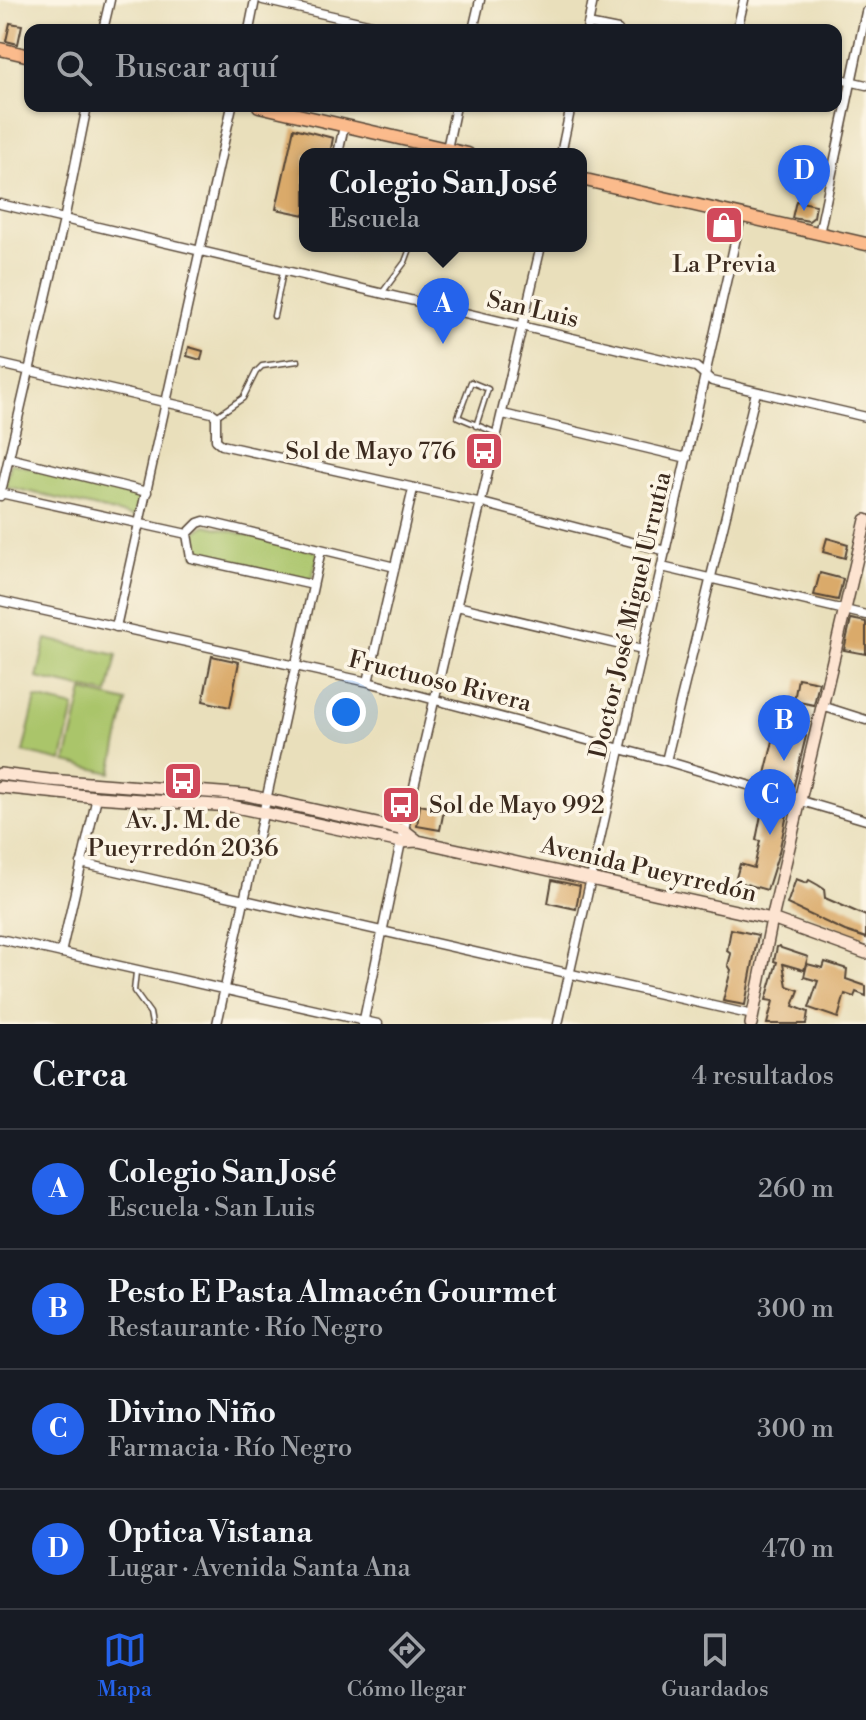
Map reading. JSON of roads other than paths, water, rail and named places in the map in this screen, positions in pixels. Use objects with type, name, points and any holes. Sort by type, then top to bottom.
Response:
[{"type":"main road","points":[[0,49],[24,55]]},
{"type":"main road","points":[[284,112],[424,148]]},
{"type":"main road","points":[[587,180],[866,244]]},
{"type":"main road","points":[[752,1019],[799,799],[866,520]]},
{"type":"main road","name":"Avenida Pueyrredón","points":[[0,774],[264,797],[418,841],[772,919],[866,953]]},
{"type":"main road","name":"Avenida Pueyrredón","points":[[0,787],[218,805],[403,836]]},
{"type":"street","points":[[104,24],[110,0]]},
{"type":"street","points":[[250,24],[255,0]]},
{"type":"street","points":[[263,0],[368,24]]},
{"type":"street","points":[[474,24],[480,0]]},
{"type":"street","points":[[589,24],[593,0]]},
{"type":"street","points":[[738,24],[744,0]]},
{"type":"street","points":[[819,234],[866,12]]},
{"type":"street","points":[[842,80],[866,85]]},
{"type":"street","points":[[86,112],[64,220],[0,494],[187,534]]},
{"type":"street","points":[[116,627],[231,112]]},
{"type":"street","points":[[447,148],[455,112]]},
{"type":"street","points":[[562,148],[570,112]]},
{"type":"street","points":[[339,148],[344,126]]},
{"type":"street","name":"San Luis","points":[[0,204],[696,367],[712,381],[866,417]]},
{"type":"street","name":"Doctor José Miguel Urrutia","points":[[558,1024],[741,216]]},
{"type":"street","points":[[363,1022],[403,836],[540,252]]},
{"type":"street","points":[[0,364],[216,416],[216,440],[222,445],[482,503],[666,551]]},
{"type":"street","points":[[666,761],[756,392]]},
{"type":"street","points":[[503,414],[687,458]]},
{"type":"street","points":[[9,458],[147,492]]},
{"type":"street","points":[[368,682],[413,489]]},
{"type":"street","points":[[187,534],[204,521],[395,567]]},
{"type":"street","points":[[187,534],[191,558],[313,585]]},
{"type":"street","points":[[217,1024],[264,797],[321,550]]},
{"type":"street","points":[[662,567],[866,615]]},
{"type":"street","name":"Fructuoso Rivera","points":[[0,601],[368,682],[666,761],[866,820]]},
{"type":"street","points":[[457,606],[642,650]]},
{"type":"street","points":[[822,706],[866,720]]},
{"type":"street","points":[[61,953],[97,797]]},
{"type":"street","points":[[81,863],[569,973],[752,1019]]},
{"type":"street","points":[[0,939],[378,1024]]},
{"type":"lane","points":[[382,293],[409,252]]},
{"type":"lane","points":[[274,316],[283,270]]},
{"type":"lane","points":[[216,416],[243,398],[262,366],[298,361]]},
{"type":"lane","points":[[476,426],[488,389],[471,382],[457,415],[460,419],[476,426],[498,434]]},
{"type":"lane","points":[[136,970],[134,991],[150,1013],[152,1024]]},
{"type":"place","name":"Optica Vistana","points":[[804,211]]},
{"type":"place","name":"La Previa","points":[[724,225]]},
{"type":"place","name":"Colegio San José","points":[[443,344]]},
{"type":"place","name":"Sol de Mayo 776","points":[[484,451]]},
{"type":"place","name":"Pesto E Pasta Almacén Gourmet","points":[[784,761]]},
{"type":"place","name":"Av. J. M. de Pueyrredón 2036","points":[[183,781]]},
{"type":"place","name":"Sol de Mayo 992","points":[[401,805]]},
{"type":"place","name":"Divino Niño","points":[[770,835]]}]
